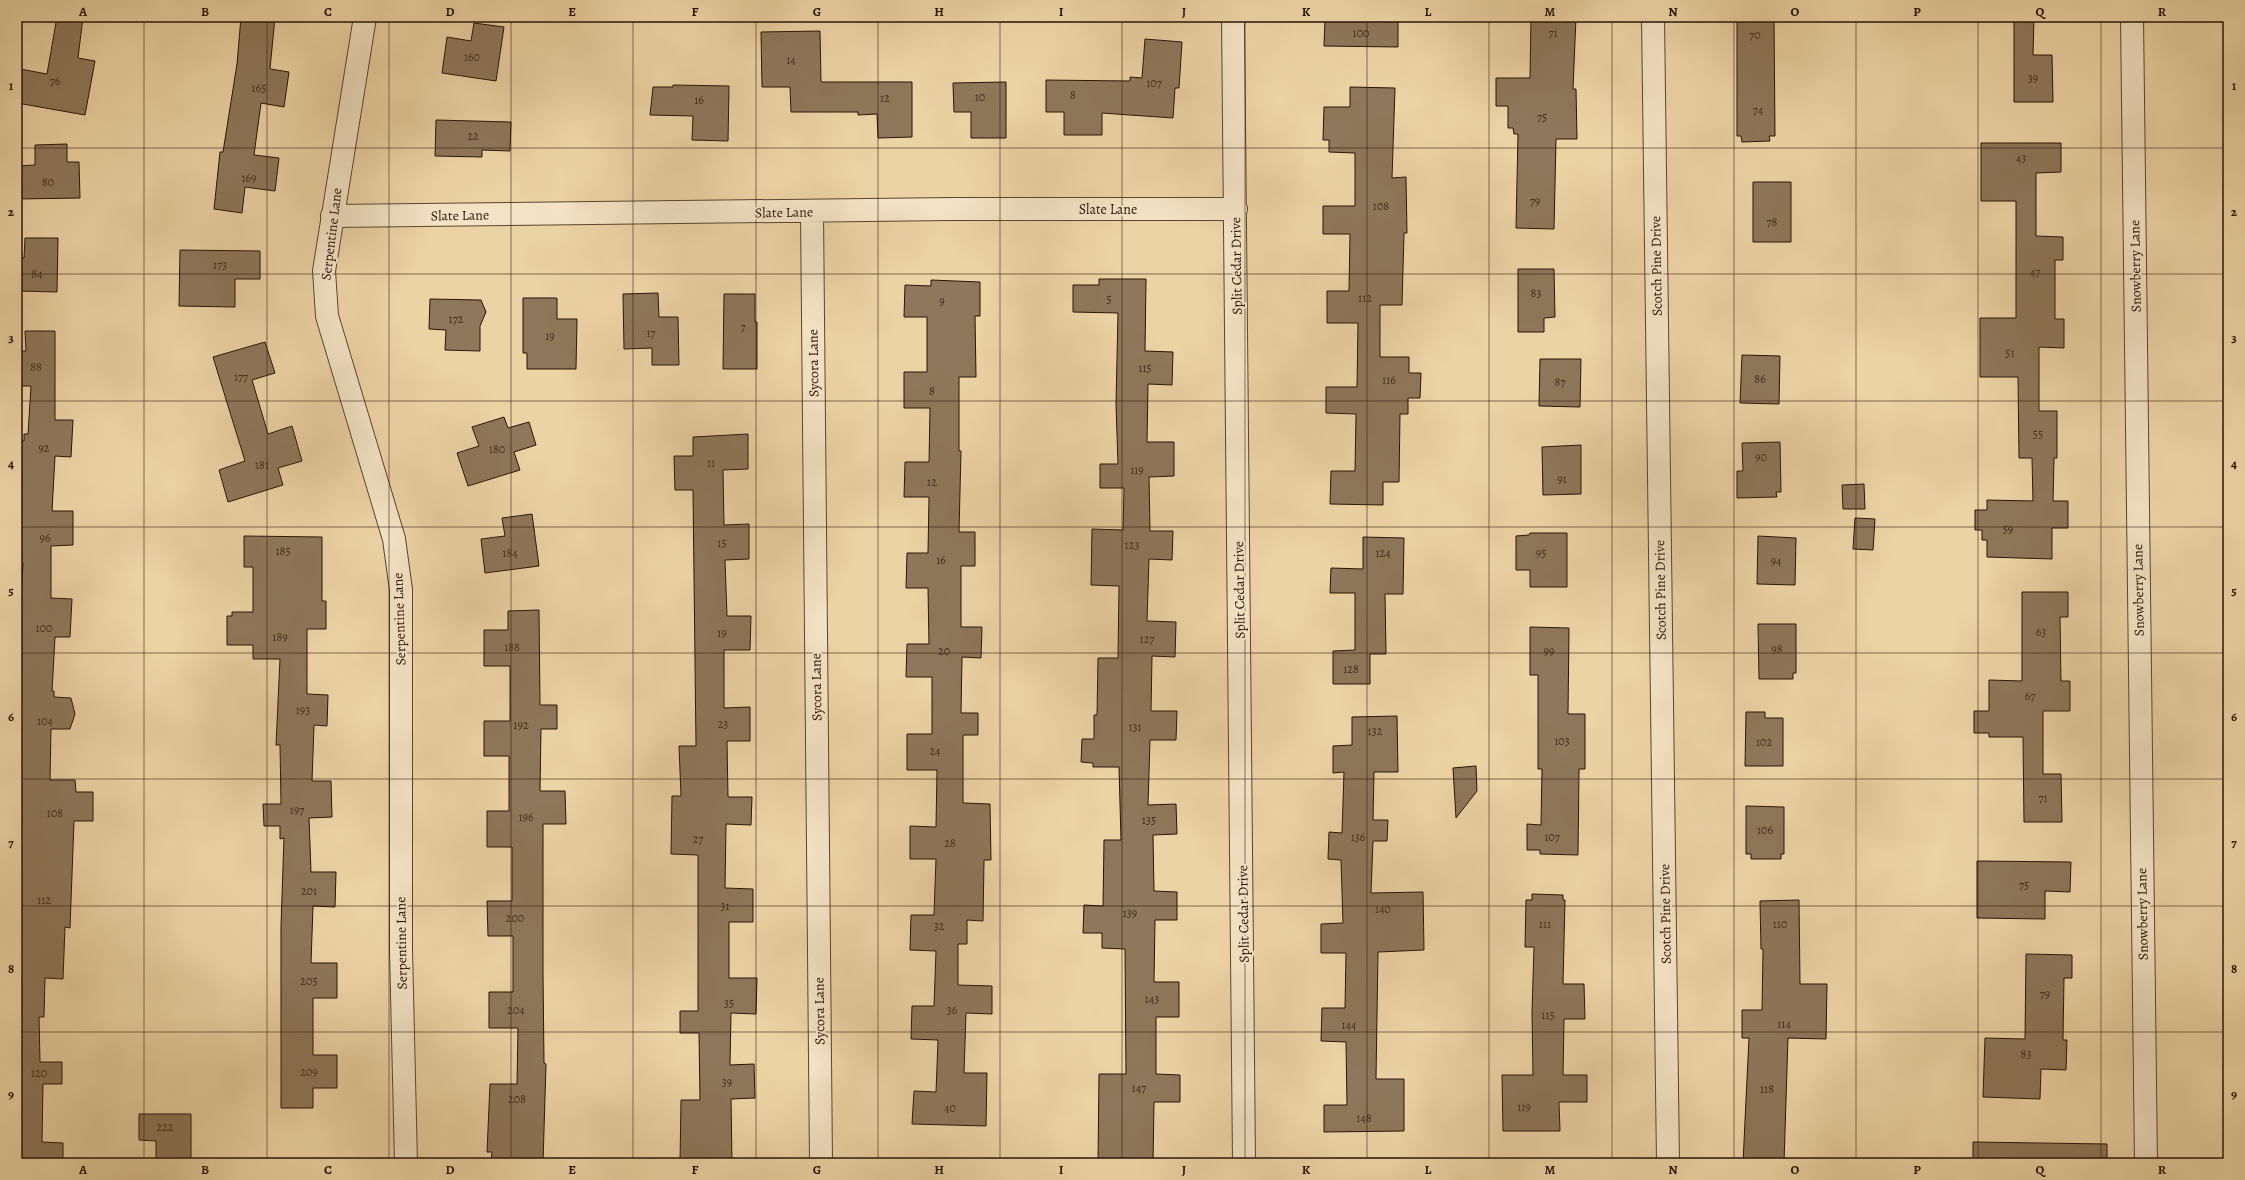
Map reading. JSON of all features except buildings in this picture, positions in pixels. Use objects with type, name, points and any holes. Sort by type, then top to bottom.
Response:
[{"type":"street","name":"Serpentine Lane","points":[[365,17],[324,271],[327,316],[394,539],[401,590],[401,950],[406,1163]]},
{"type":"street","name":"Split Cedar Drive","points":[[1233,17],[1244,1163]]},
{"type":"street","name":"Scotch Pine Drive","points":[[1653,17],[1668,1163]]},
{"type":"street","name":"Snowberry Lane","points":[[2132,17],[2146,1163]]},
{"type":"street","name":"Slate Lane","points":[[332,216],[812,212],[952,209],[1236,209]]},
{"type":"street","name":"Sycora Lane","points":[[812,212],[821,1163]]}]
